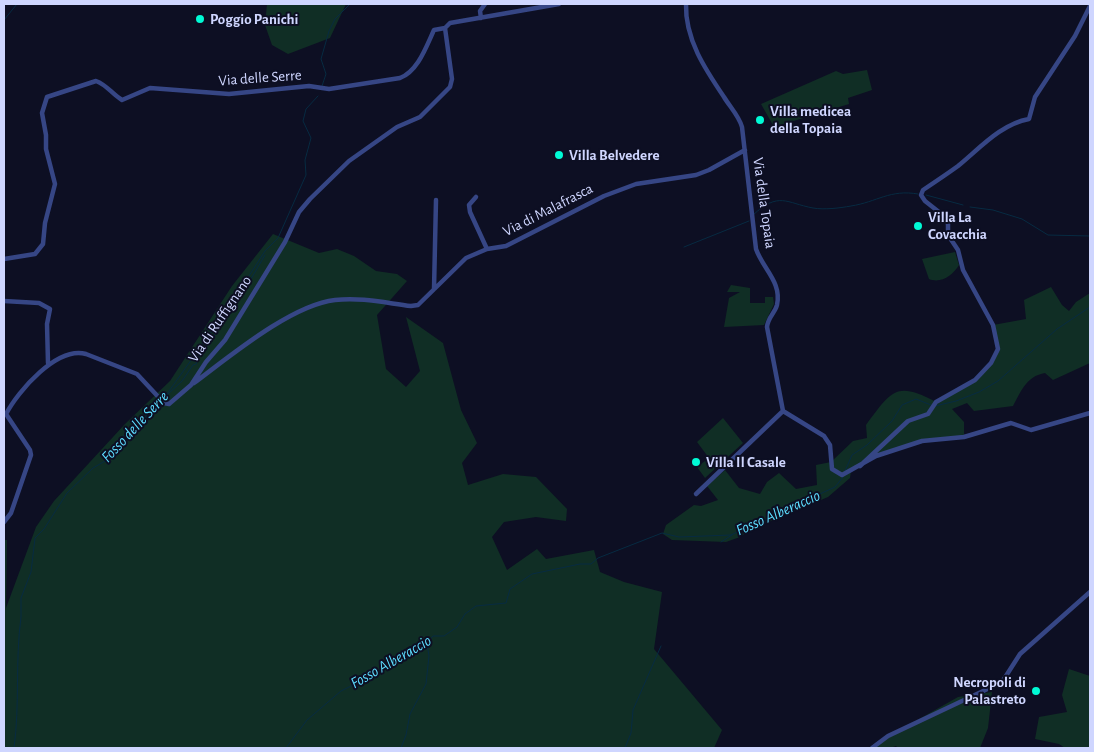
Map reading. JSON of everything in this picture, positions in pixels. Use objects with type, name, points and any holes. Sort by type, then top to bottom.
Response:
[{"type":"street","points":[[481,18],[480,11],[484,4]]},
{"type":"street","points":[[445,28],[450,23],[559,4]]},
{"type":"street","name":"Via della Topaia","points":[[686,4],[692,42],[723,96],[740,120],[756,249],[759,258],[773,276],[777,287],[777,306],[767,320],[767,326],[783,410]]},
{"type":"street","points":[[860,466],[908,421],[928,414],[933,406],[975,380],[991,363],[998,349],[993,325],[963,270],[958,250],[948,235],[948,224],[944,216],[925,201],[922,195],[923,190],[947,174],[1008,126],[1014,122],[1029,119],[1035,97],[1074,36],[1090,6]]},
{"type":"street","name":"Via delle Serre","points":[[4,259],[35,254],[43,244],[45,223],[55,184],[46,149],[46,135],[42,113],[47,97],[96,81],[106,86],[113,95],[122,100],[150,88],[229,94],[309,86],[330,89],[400,78],[408,75],[414,68],[434,30],[445,28]]},
{"type":"street","name":"Via di Ruffignano","points":[[48,363],[80,353],[86,354],[137,374],[161,401],[168,404],[174,401],[191,386],[206,362],[225,340],[310,198],[349,160],[397,127],[420,117],[450,87],[452,79],[445,28]]},
{"type":"street","name":"Via di Malafrasca","points":[[191,386],[284,320],[317,305],[334,300],[351,299],[411,306],[418,305],[466,258],[487,248],[506,246],[604,196],[636,184],[709,170],[744,150]]},
{"type":"street","points":[[476,197],[469,205],[470,212],[487,248]]},
{"type":"street","points":[[434,290],[436,200]]},
{"type":"street","points":[[4,301],[39,303],[50,309],[47,324],[48,363],[18,397],[6,414],[30,450],[31,455],[11,514],[4,522]]},
{"type":"street","points":[[696,494],[783,410],[824,436],[830,445],[834,472],[842,475],[884,452],[922,441],[964,437],[1011,423],[1031,430],[1090,412]]},
{"type":"street","points":[[872,748],[888,736],[998,684],[1004,679],[1020,654],[1090,592]]},
{"type":"green space","points":[[267,4],[346,4],[330,38],[288,54],[272,45],[265,25]]},
{"type":"green space","points":[[867,70],[872,90],[848,98],[849,104],[774,127],[761,104],[836,71],[843,74]]},
{"type":"green space","points":[[273,234],[319,253],[337,249],[354,256],[376,271],[397,274],[407,281],[377,315],[386,369],[406,387],[420,371],[406,317],[443,343],[461,410],[477,443],[462,463],[468,485],[503,474],[536,477],[567,509],[566,521],[536,517],[504,522],[492,537],[507,570],[537,549],[546,559],[594,550],[600,572],[624,582],[662,592],[654,649],[722,730],[714,748],[4,748],[4,540],[7,540],[6,608],[36,527],[54,501],[125,424],[170,381],[232,286]]},
{"type":"green space","points":[[955,252],[959,265],[953,272],[946,278],[938,280],[929,279],[922,259]]},
{"type":"green space","points":[[731,285],[750,288],[750,303],[765,303],[765,297],[773,297],[774,304],[764,325],[724,327],[729,298],[740,292],[727,292]]},
{"type":"green space","points":[[1051,287],[1062,305],[1069,311],[1076,302],[1090,293],[1090,363],[1053,380],[1045,373],[1034,377],[1025,385],[1013,406],[974,411],[967,403],[952,409],[964,422],[964,437],[936,440],[891,450],[851,471],[850,478],[828,497],[750,530],[740,537],[726,542],[672,540],[663,534],[666,525],[694,505],[701,506],[718,500],[707,486],[725,470],[739,488],[760,494],[767,482],[779,473],[796,489],[817,485],[816,465],[831,462],[853,441],[867,438],[866,425],[882,404],[896,392],[912,392],[936,402],[982,374],[996,358],[998,343],[993,325],[1026,319],[1024,300]]},
{"type":"green space","points":[[723,418],[743,443],[705,478],[697,467],[709,458],[697,442]]},
{"type":"green space","points":[[1069,669],[1090,676],[1090,748],[1065,748],[1059,744],[1035,739],[1039,717],[1067,712],[1062,695]]},
{"type":"green space","points":[[992,692],[988,728],[980,748],[898,748],[896,746],[890,748],[868,748],[958,697]]},
{"type":"waterway","points":[[4,20],[17,4]]},
{"type":"waterway","name":"Fosso delle Serre","points":[[322,86],[326,74],[321,59],[329,31],[335,19],[350,4]]},
{"type":"waterway","name":"Fosso delle Serre","points":[[164,398],[225,313],[265,251],[278,238],[306,175],[305,160],[311,138],[303,121],[306,109],[318,96]]},
{"type":"waterway","points":[[753,215],[776,201],[827,209],[860,204],[899,193],[918,194]]},
{"type":"waterway","points":[[926,195],[963,205]]},
{"type":"waterway","points":[[970,207],[993,210],[1022,219],[1048,235],[1090,236]]},
{"type":"waterway","points":[[684,247],[749,221]]},
{"type":"waterway","name":"Fosso delle Serre","points":[[229,309],[251,279],[265,255]]},
{"type":"waterway","name":"Fosso Alberaccio","points":[[935,406],[956,401],[979,392],[998,381],[1057,329],[1090,307]]},
{"type":"waterway","points":[[167,395],[182,381],[193,365],[196,364],[223,318]]},
{"type":"waterway","name":"Fosso Alberaccio","points":[[845,471],[852,455],[867,445],[892,421],[902,405],[916,399],[931,405]]},
{"type":"waterway","name":"Fosso delle Serre","points":[[14,748],[21,598],[31,572],[35,538],[44,529],[67,493],[93,468],[105,461],[124,435],[143,421],[161,402]]},
{"type":"waterway","name":"Fosso delle Serre","points":[[131,427],[153,411]]},
{"type":"waterway","name":"Fosso Alberaccio","points":[[286,748],[307,720],[341,691],[387,668],[405,653],[427,643],[433,636],[444,636],[457,627],[465,614],[476,606],[506,603],[510,589],[532,574],[580,564],[591,564],[598,558],[662,533],[679,537],[731,535],[835,487],[843,477]]},
{"type":"waterway","points":[[721,542],[732,535]]},
{"type":"waterway","points":[[401,748],[406,735],[410,714],[426,684],[429,656],[427,644]]},
{"type":"waterway","points":[[625,748],[631,733],[633,710],[661,646]]},
{"type":"place","name":"Poggio Panichi","points":[[200,19]]},
{"type":"place","name":"Villa medicea della Topaia","points":[[760,120]]},
{"type":"place","name":"Villa Belvedere","points":[[559,155]]},
{"type":"place","name":"Villa La Covacchia","points":[[918,226]]},
{"type":"place","name":"Villa Il Casale","points":[[696,462]]},
{"type":"place","name":"Necropoli di Palastreto","points":[[1036,691]]}]
